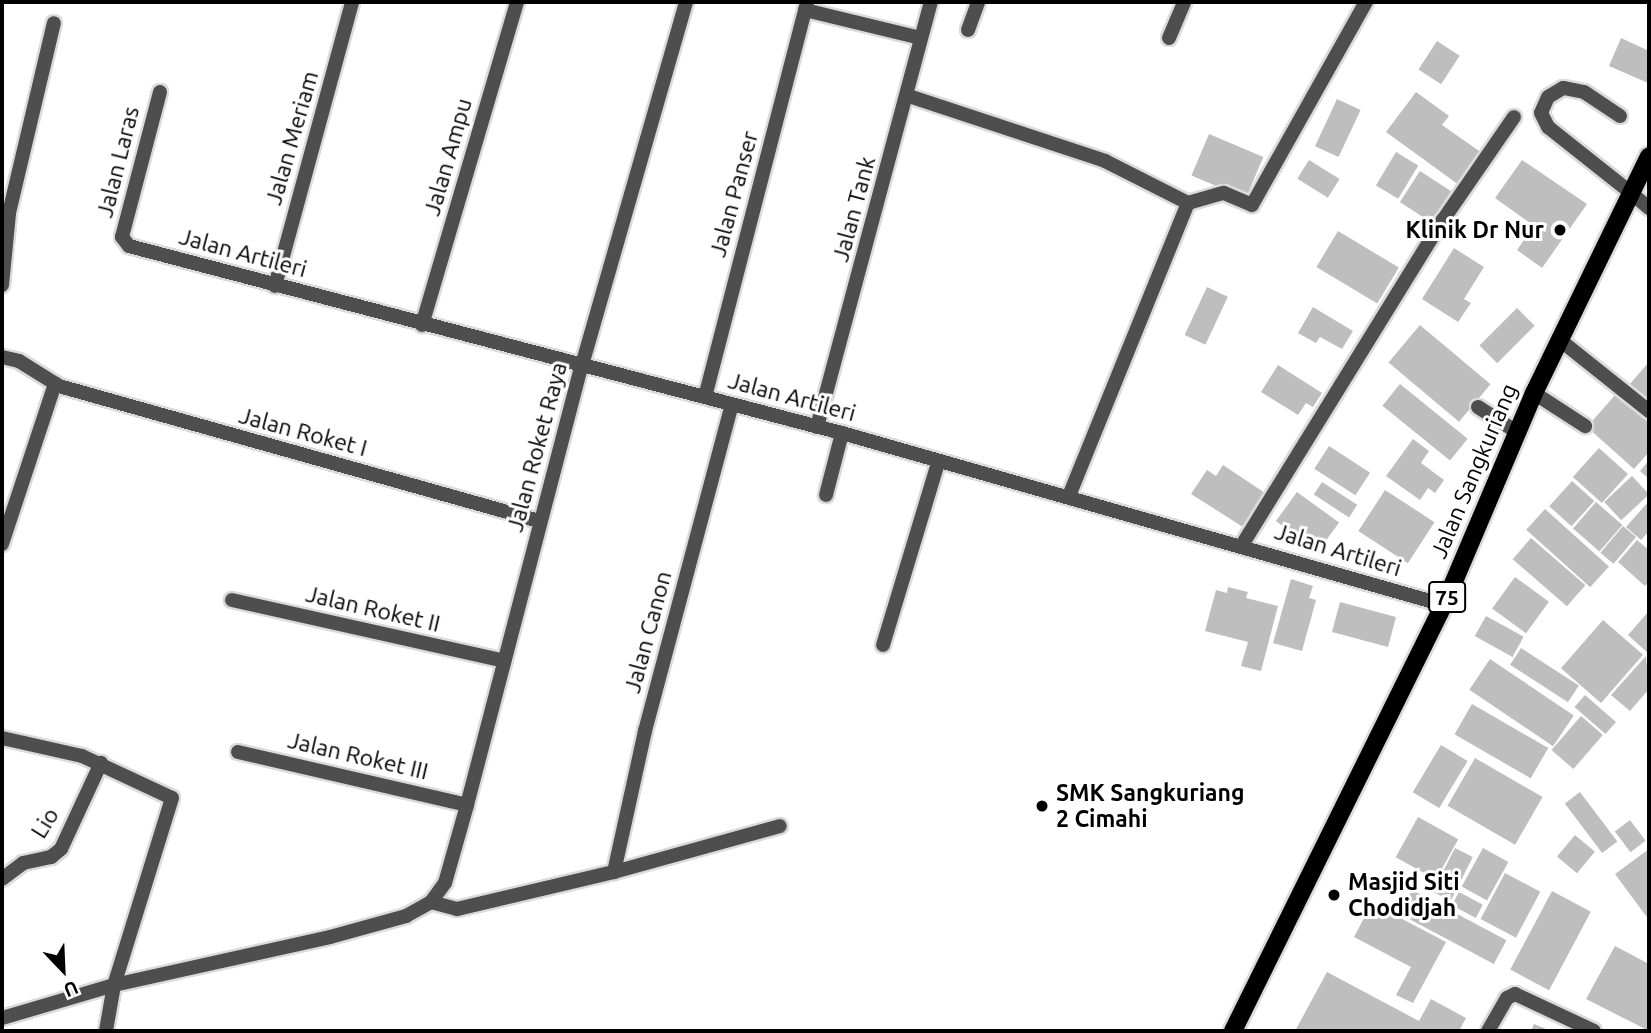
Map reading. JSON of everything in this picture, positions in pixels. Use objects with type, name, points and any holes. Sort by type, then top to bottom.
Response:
[{"type":"main road","name":"Jalan Sangkuriang","points":[[1233,1031],[1444,605],[1534,393],[1649,156]]},
{"type":"street","name":"Jalan Meriam","points":[[275,286],[352,2]]},
{"type":"street","name":"Jalan Ampu","points":[[422,326],[517,2]]},
{"type":"street","name":"Jalan Roket Raya","points":[[431,902],[445,883],[582,365],[686,2]]},
{"type":"street","name":"Jalan Tank","points":[[817,427],[908,96],[931,2]]},
{"type":"street","points":[[968,30],[978,2]]},
{"type":"street","points":[[1170,38],[1184,2]]},
{"type":"street","points":[[908,96],[1105,161],[1188,203],[1224,193],[1252,205],[1366,2]]},
{"type":"street","points":[[806,6],[921,38]]},
{"type":"street","name":"Jalan Panser","points":[[705,397],[806,6]]},
{"type":"street","points":[[2,285],[9,213],[54,23]]},
{"type":"street","points":[[1620,116],[1584,92],[1563,88],[1548,97],[1541,113],[1548,127],[1649,208]]},
{"type":"street","name":"Jalan Laras","points":[[125,243],[122,237],[160,92]]},
{"type":"street","points":[[1242,545],[1443,220],[1514,117]]},
{"type":"street","points":[[1069,496],[1188,203]]},
{"type":"street","name":"Jalan Artileri","points":[[125,243],[422,326],[842,433],[939,463],[1069,496],[1444,605]]},
{"type":"street","points":[[1560,340],[1649,411]]},
{"type":"street","name":"Jalan Roket I","points":[[2,357],[19,361],[55,384],[540,521]]},
{"type":"street","points":[[2,544],[55,384]]},
{"type":"street","points":[[1534,393],[1585,426]]},
{"type":"street","name":"Jalan Canon","points":[[614,872],[645,731],[732,405]]},
{"type":"street","points":[[1478,407],[1517,432]]},
{"type":"street","points":[[826,495],[842,433]]},
{"type":"street","points":[[883,645],[939,463]]},
{"type":"street","name":"Jalan Roket II","points":[[232,600],[504,662]]},
{"type":"street","points":[[2,738],[101,763],[172,798],[114,985],[106,1031]]},
{"type":"street","name":"Jalan Roket III","points":[[238,752],[467,805]]},
{"type":"street","name":"Lio","points":[[2,879],[23,863],[43,860],[61,849],[101,763]]},
{"type":"street","points":[[2,1018],[114,985],[330,937],[406,916],[431,902],[457,909],[614,872],[780,826]]},
{"type":"street","points":[[1488,1031],[1507,998],[1515,995],[1594,1031]]},
{"type":"building","points":[[1621,38],[1649,51],[1648,83],[1609,66]]},
{"type":"building","points":[[1437,41],[1460,56],[1441,84],[1418,70]]},
{"type":"building","points":[[1416,92],[1449,116],[1442,125],[1482,153],[1459,185],[1386,132]]},
{"type":"building","points":[[1337,99],[1361,110],[1339,157],[1315,146]]},
{"type":"building","points":[[1209,134],[1263,157],[1246,198],[1191,175]]},
{"type":"building","points":[[1396,152],[1418,165],[1398,199],[1376,185]]},
{"type":"building","points":[[1309,160],[1340,179],[1328,198],[1297,179]]},
{"type":"building","points":[[1522,160],[1587,204],[1542,268],[1517,250],[1534,226],[1495,198]]},
{"type":"building","points":[[1420,171],[1451,191],[1431,222],[1400,202]]},
{"type":"building","points":[[1338,231],[1399,268],[1377,304],[1316,267]]},
{"type":"building","points":[[1454,248],[1484,267],[1464,299],[1471,303],[1458,322],[1422,299]]},
{"type":"building","points":[[1207,287],[1228,297],[1205,345],[1185,335]]},
{"type":"building","points":[[1313,307],[1353,331],[1342,349],[1320,337],[1316,343],[1298,333]]},
{"type":"building","points":[[1517,308],[1535,326],[1497,363],[1480,345]]},
{"type":"building","points":[[1420,325],[1490,384],[1459,422],[1389,363]]},
{"type":"building","points":[[1649,362],[1649,405],[1628,386]]},
{"type":"building","points":[[1278,365],[1322,393],[1313,407],[1306,403],[1298,415],[1261,392]]},
{"type":"building","points":[[1400,384],[1468,439],[1450,461],[1382,406]]},
{"type":"building","points":[[1616,394],[1649,423],[1649,452],[1634,469],[1587,427]]},
{"type":"building","points":[[1413,439],[1429,451],[1421,463],[1444,480],[1435,493],[1428,488],[1420,500],[1386,476]]},
{"type":"building","points":[[1329,446],[1370,473],[1355,495],[1314,469]]},
{"type":"building","points":[[1599,448],[1628,474],[1602,503],[1573,477]]},
{"type":"building","points":[[1649,460],[1649,479],[1640,471]]},
{"type":"building","points":[[1223,465],[1265,493],[1243,527],[1191,494],[1207,470],[1216,476]]},
{"type":"building","points":[[1632,476],[1649,494],[1621,520],[1604,502]]},
{"type":"building","points":[[1572,481],[1594,501],[1572,526],[1549,506]]},
{"type":"building","points":[[1322,482],[1357,505],[1349,517],[1314,495]]},
{"type":"building","points":[[1385,490],[1434,522],[1408,563],[1358,531]]},
{"type":"building","points":[[1297,492],[1339,523],[1318,552],[1276,521]]},
{"type":"building","points":[[1649,501],[1649,531],[1641,540],[1626,527]]},
{"type":"building","points":[[1596,502],[1622,525],[1599,551],[1573,528]]},
{"type":"building","points":[[1545,509],[1609,567],[1590,587],[1526,530]]},
{"type":"building","points":[[1623,526],[1636,537],[1614,564],[1601,553]]},
{"type":"building","points":[[1531,538],[1585,585],[1567,606],[1513,559]]},
{"type":"building","points":[[1637,540],[1649,550],[1649,581],[1645,586],[1618,562]]},
{"type":"building","points":[[1515,577],[1549,602],[1526,633],[1492,609]]},
{"type":"building","points":[[1291,579],[1313,586],[1309,598],[1316,600],[1302,651],[1273,643]]},
{"type":"building","points":[[1228,587],[1248,592],[1246,598],[1278,606],[1261,671],[1241,666],[1248,642],[1205,631],[1216,590],[1227,593]]},
{"type":"building","points":[[1340,602],[1396,617],[1388,647],[1332,632]]},
{"type":"building","points":[[1649,611],[1649,654],[1628,635]]},
{"type":"building","points":[[1486,616],[1524,637],[1512,657],[1475,636]]},
{"type":"building","points":[[1603,620],[1643,655],[1601,703],[1561,668]]},
{"type":"building","points":[[1521,648],[1579,686],[1568,702],[1510,665]]},
{"type":"building","points":[[1646,656],[1649,689],[1630,711],[1611,695]]},
{"type":"building","points":[[1490,659],[1574,715],[1553,746],[1469,690]]},
{"type":"building","points":[[1585,695],[1616,722],[1605,734],[1575,707]]},
{"type":"building","points":[[1472,704],[1548,748],[1531,778],[1454,734]]},
{"type":"building","points":[[1581,716],[1603,735],[1573,769],[1551,750]]},
{"type":"building","points":[[1441,745],[1468,761],[1439,808],[1413,792]]},
{"type":"building","points":[[1475,758],[1543,797],[1515,845],[1448,806]]},
{"type":"building","points":[[1580,792],[1617,842],[1602,853],[1565,803]]},
{"type":"building","points":[[1418,817],[1458,839],[1436,880],[1396,857]]},
{"type":"building","points":[[1630,820],[1646,841],[1630,852],[1615,831]]},
{"type":"building","points":[[1575,835],[1595,852],[1577,873],[1557,856]]},
{"type":"building","points":[[1455,848],[1473,857],[1451,901],[1433,892]]},
{"type":"building","points":[[1483,848],[1508,862],[1487,901],[1462,886]]},
{"type":"building","points":[[1649,849],[1649,920],[1615,874]]},
{"type":"building","points":[[1505,873],[1540,892],[1516,938],[1481,919]]},
{"type":"building","points":[[1412,890],[1506,940],[1494,964],[1399,914]]},
{"type":"building","points":[[1552,891],[1591,912],[1549,990],[1510,970]]},
{"type":"building","points":[[1459,892],[1483,905],[1476,918],[1452,905]]},
{"type":"building","points":[[1372,903],[1446,942],[1413,1003],[1396,995],[1411,967],[1354,937]]},
{"type":"building","points":[[1615,946],[1649,964],[1649,1031],[1586,999]]},
{"type":"building","points":[[1327,972],[1419,1021],[1431,999],[1466,1018],[1459,1031],[1295,1031]]},
{"type":"building","points":[[1534,1024],[1551,1031],[1531,1031]]},
{"type":"place","name":"Klinik Dr Nur","points":[[1560,230]]},
{"type":"place","name":"SMK Sangkuriang 2 Cimahi","points":[[1042,806]]},
{"type":"place","name":"Masjid Siti Chodidjah","points":[[1334,895]]}]
